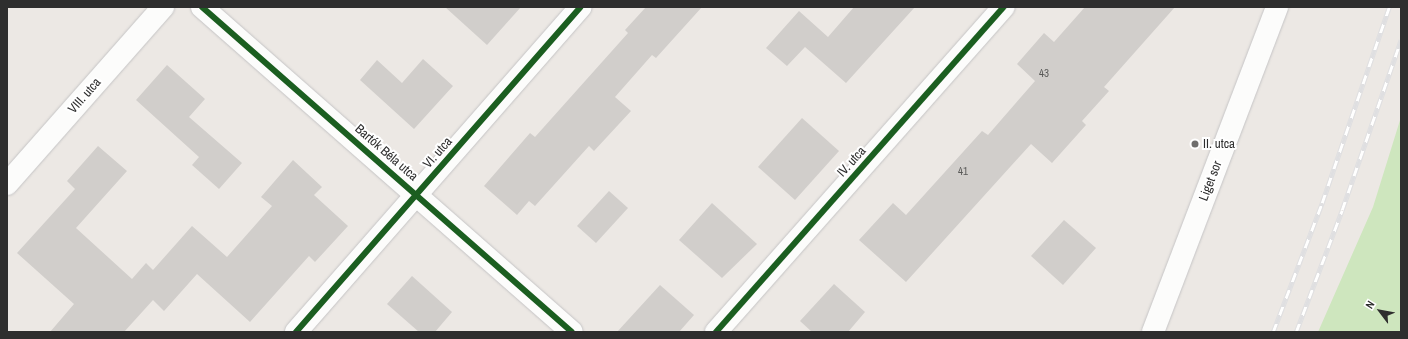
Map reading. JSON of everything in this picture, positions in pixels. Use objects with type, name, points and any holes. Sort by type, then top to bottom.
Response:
[{"type":"street","name":"VIII. utca","points":[[7,184],[163,7]]},
{"type":"street","name":"Bartók Béla utca","points":[[202,7],[572,332]]},
{"type":"street","name":"VI. utca","points":[[296,332],[581,7]]},
{"type":"street","name":"IV. utca","points":[[716,332],[1004,7]]},
{"type":"street","name":"Liget sor","points":[[1153,332],[1277,7]]},
{"type":"green space","points":[[1401,117],[1401,332],[1318,332],[1373,207]]},
{"type":"building","points":[[445,7],[521,7],[487,45]]},
{"type":"building","points":[[646,7],[702,7],[656,58],[652,55],[615,97],[631,111],[594,151],[589,146],[535,206],[529,201],[517,215],[484,186],[530,133],[535,137],[628,33],[625,30]]},
{"type":"building","points":[[854,7],[915,7],[846,83],[805,47],[787,66],[766,48],[799,11],[828,37]]},
{"type":"building","points":[[1085,7],[1175,7],[1104,87],[1109,91],[1082,121],[1086,125],[1052,163],[1031,144],[906,282],[859,240],[893,203],[906,215],[982,131],[988,135],[1035,81],[1017,64],[1044,33],[1054,42]]},
{"type":"building","points":[[423,59],[453,86],[414,129],[360,80],[377,60],[402,83]]},
{"type":"building","points":[[167,65],[205,99],[189,117],[242,163],[219,189],[192,165],[199,157],[136,100]]},
{"type":"building","points":[[802,118],[839,151],[795,200],[758,167]]},
{"type":"building","points":[[98,146],[127,171],[76,228],[132,279],[146,263],[153,270],[192,226],[227,257],[272,206],[261,197],[293,160],[322,187],[314,195],[348,226],[315,262],[309,256],[250,322],[197,274],[164,311],[153,300],[124,332],[50,332],[74,304],[17,253],[75,189],[67,181]]},
{"type":"building","points":[[609,191],[628,208],[596,243],[577,226]]},
{"type":"building","points":[[712,203],[757,244],[722,278],[679,240]]},
{"type":"building","points":[[1064,220],[1096,248],[1063,285],[1031,256]]},
{"type":"building","points":[[412,276],[452,312],[435,332],[419,332],[387,304]]},
{"type":"building","points":[[834,284],[865,312],[848,332],[812,332],[800,321]]},
{"type":"building","points":[[660,285],[694,315],[679,332],[617,332]]},
{"type":"railway","points":[[1273,332],[1322,203],[1389,7]]},
{"type":"railway","points":[[1296,332],[1342,210],[1401,40]]},
{"type":"cycle path","points":[[202,7],[572,332]]},
{"type":"cycle path","points":[[296,332],[581,7]]},
{"type":"cycle path","points":[[716,332],[1004,7]]},
{"type":"place","name":"II. utca","points":[[1195,144]]}]
